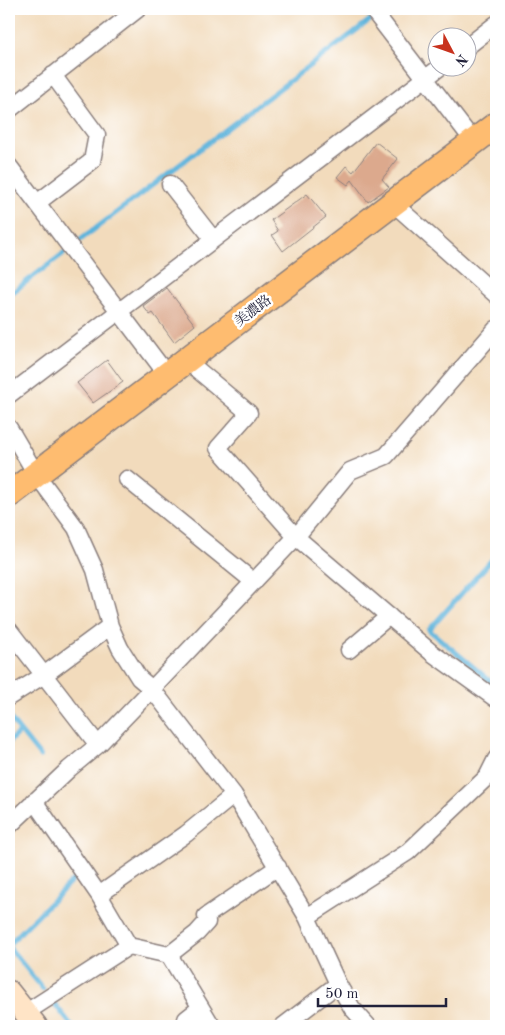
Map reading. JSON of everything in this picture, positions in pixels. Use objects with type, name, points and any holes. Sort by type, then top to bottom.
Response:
[{"type":"main road","name":"美濃路","points":[[9,495],[496,125]]},
{"type":"main road","points":[[9,992],[31,1019]]},
{"type":"street","points":[[9,110],[138,9]]},
{"type":"street","points":[[372,9],[474,142]]},
{"type":"street","points":[[478,38],[496,24]]},
{"type":"street","points":[[37,203],[92,161],[97,135],[53,75]]},
{"type":"street","points":[[9,395],[428,76]]},
{"type":"street","points":[[9,166],[168,376]]},
{"type":"street","points":[[170,184],[212,239]]},
{"type":"street","points":[[394,204],[496,295]]},
{"type":"street","points":[[9,826],[34,801],[98,745],[152,689],[296,537],[350,471],[386,456],[496,329]]},
{"type":"street","points":[[187,361],[249,413],[218,448],[296,537],[432,653],[496,699]]},
{"type":"street","points":[[9,428],[36,474],[76,528],[95,570],[110,626],[120,648],[139,678],[152,689],[234,795],[307,917],[338,984],[352,1008],[365,1025]]},
{"type":"street","points":[[127,479],[254,582]]},
{"type":"street","points":[[349,650],[389,616]]},
{"type":"street","points":[[9,697],[44,675],[110,626]]},
{"type":"street","points":[[9,630],[98,745]]},
{"type":"street","points":[[307,917],[408,852],[486,777],[496,759]]},
{"type":"street","points":[[99,895],[186,834],[234,795]]},
{"type":"street","points":[[34,801],[99,895],[129,946],[169,955],[212,1026]]},
{"type":"street","points":[[169,955],[208,922],[206,916],[278,867]]},
{"type":"street","points":[[31,1019],[129,946]]},
{"type":"street","points":[[283,1026],[338,984]]},
{"type":"street","points":[[186,1019],[200,1008]]},
{"type":"building","points":[[376,142],[398,159],[382,179],[389,187],[368,202],[352,180],[348,185],[337,177],[346,166],[353,172]]},
{"type":"building","points":[[307,194],[326,217],[283,251],[272,235],[278,231],[271,220]]},
{"type":"building","points":[[167,288],[195,325],[174,342],[153,313],[150,315],[143,306]]},
{"type":"building","points":[[107,360],[123,382],[93,403],[77,383]]},
{"type":"waterway","points":[[79,241],[370,20]]},
{"type":"waterway","points":[[9,295],[64,253]]},
{"type":"waterway","points":[[496,555],[429,630],[496,686]]},
{"type":"waterway","points":[[9,717],[20,731]]},
{"type":"waterway","points":[[9,742],[20,731],[40,756]]},
{"type":"waterway","points":[[9,944],[77,876]]},
{"type":"waterway","points":[[9,947],[43,989]]},
{"type":"waterway","points":[[53,1002],[72,1026]]}]
